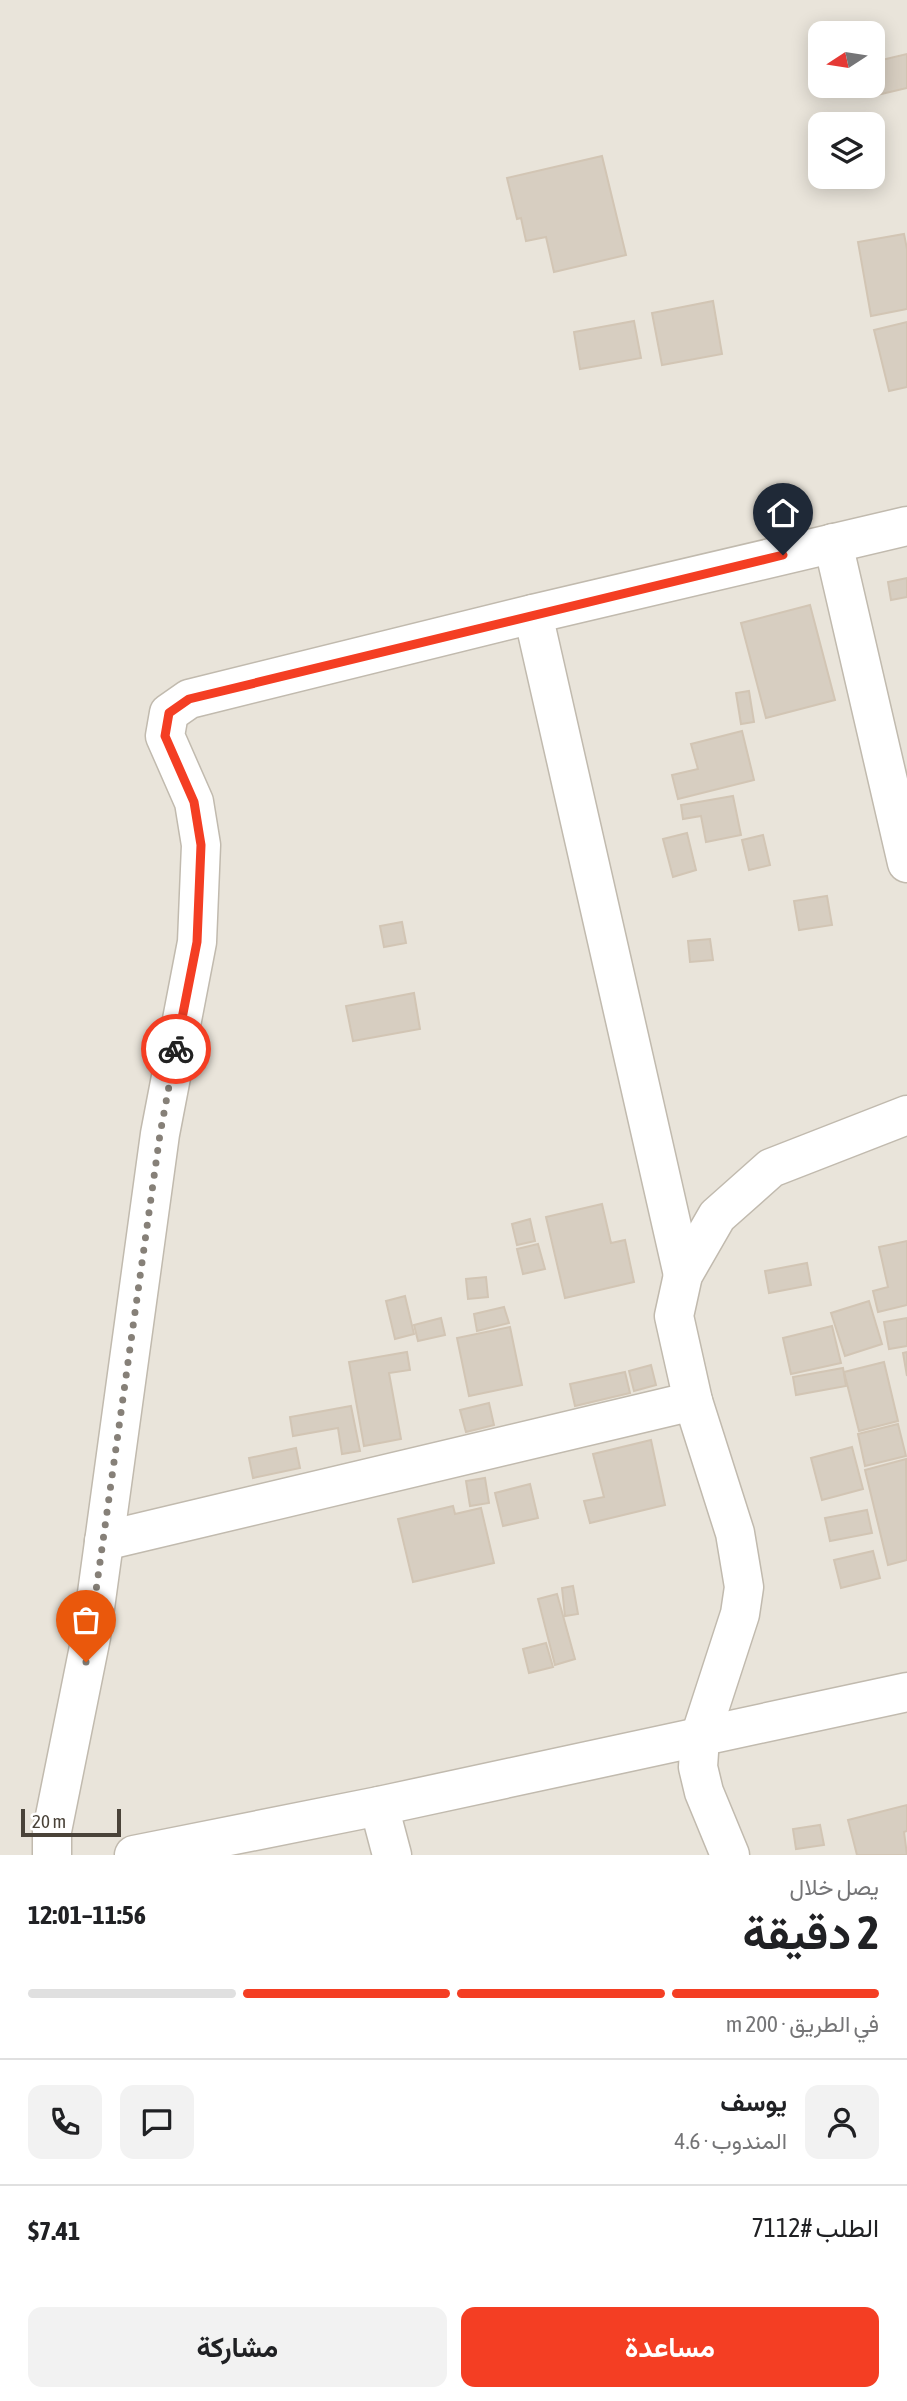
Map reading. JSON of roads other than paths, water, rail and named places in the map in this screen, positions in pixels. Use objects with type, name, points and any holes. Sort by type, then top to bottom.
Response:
[{"type":"street","points":[[52,1855],[52,1831],[91,1637],[160,1134],[197,942],[201,845],[194,802],[165,736],[169,713],[189,699],[907,526]]},
{"type":"street","points":[[833,543],[907,863]]},
{"type":"street","points":[[533,614],[683,1275]]},
{"type":"street","points":[[730,1855],[704,1792],[698,1767],[700,1737],[740,1614],[744,1587],[735,1533],[693,1401],[674,1316],[683,1275],[717,1216],[772,1168],[907,1115]]},
{"type":"street","points":[[104,1541],[693,1401]]},
{"type":"street","points":[[134,1855],[379,1806],[907,1692]]},
{"type":"street","points":[[379,1806],[392,1855]]}]
